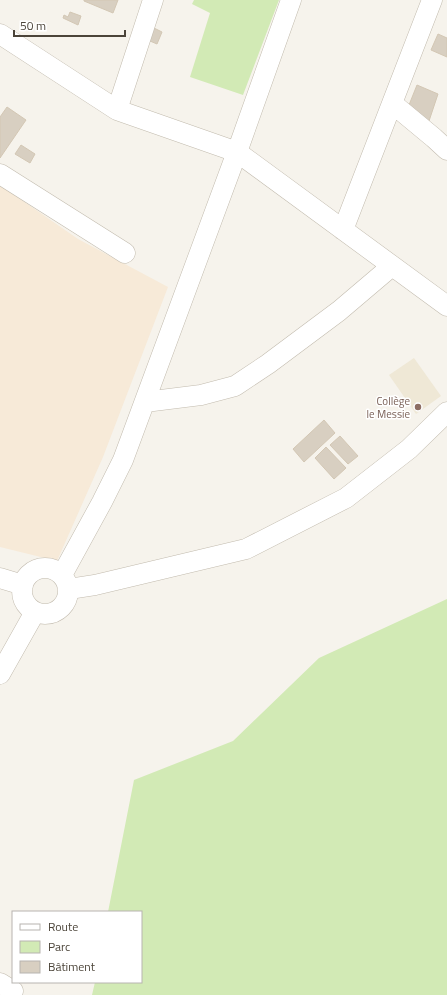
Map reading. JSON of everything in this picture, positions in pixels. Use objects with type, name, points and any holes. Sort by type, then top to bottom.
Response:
[{"type":"street","points":[[117,110],[153,0]]},
{"type":"street","points":[[291,0],[237,152],[123,460],[102,502],[66,582],[66,601],[59,611],[51,614],[35,612],[29,608],[24,601],[22,593],[26,578],[32,572],[40,569],[48,568],[56,570],[66,582],[95,585],[246,549],[346,498],[409,449],[447,412]]},
{"type":"street","points":[[343,230],[432,0]]},
{"type":"street","points":[[0,34],[117,110],[237,152],[447,306]]},
{"type":"street","points":[[392,104],[447,150]]},
{"type":"street","points":[[0,174],[125,253]]},
{"type":"street","points":[[144,402],[202,395],[234,386],[268,364],[333,316],[392,266]]},
{"type":"street","points":[[0,578],[23,585]]},
{"type":"street","points":[[0,674],[35,612]]},
{"type":"street","points":[[0,983],[14,991],[11,995]]},
{"type":"shaded area","points":[[0,185],[78,239],[168,287],[103,457],[57,561],[0,547]]},
{"type":"shaded area","name":"Collège le Messie","points":[[414,358],[441,396],[416,414],[389,375]]},
{"type":"green space","points":[[194,0],[279,0],[243,95],[190,77],[210,13],[192,4]]},
{"type":"green space","points":[[447,599],[447,995],[92,995],[95,983],[142,983],[142,911],[108,911],[134,780],[233,741],[319,658]]},
{"type":"building","points":[[84,0],[118,0],[113,13]]},
{"type":"building","points":[[70,12],[81,16],[78,25],[63,18],[64,15],[68,17]]},
{"type":"building","points":[[142,22],[162,32],[157,44],[136,35]]},
{"type":"building","points":[[438,34],[447,38],[447,57],[431,50]]},
{"type":"building","points":[[417,85],[438,94],[428,124],[409,105]]},
{"type":"building","points":[[7,107],[26,120],[0,158],[0,117]]},
{"type":"building","points":[[21,145],[35,154],[30,163],[15,154]]},
{"type":"building","points":[[324,420],[335,433],[304,462],[293,449]]},
{"type":"building","points":[[340,436],[358,456],[348,464],[330,445]]},
{"type":"building","points":[[326,447],[346,468],[334,479],[315,458]]},
{"type":"place","name":"Collège le Messie","points":[[418,407]]}]
